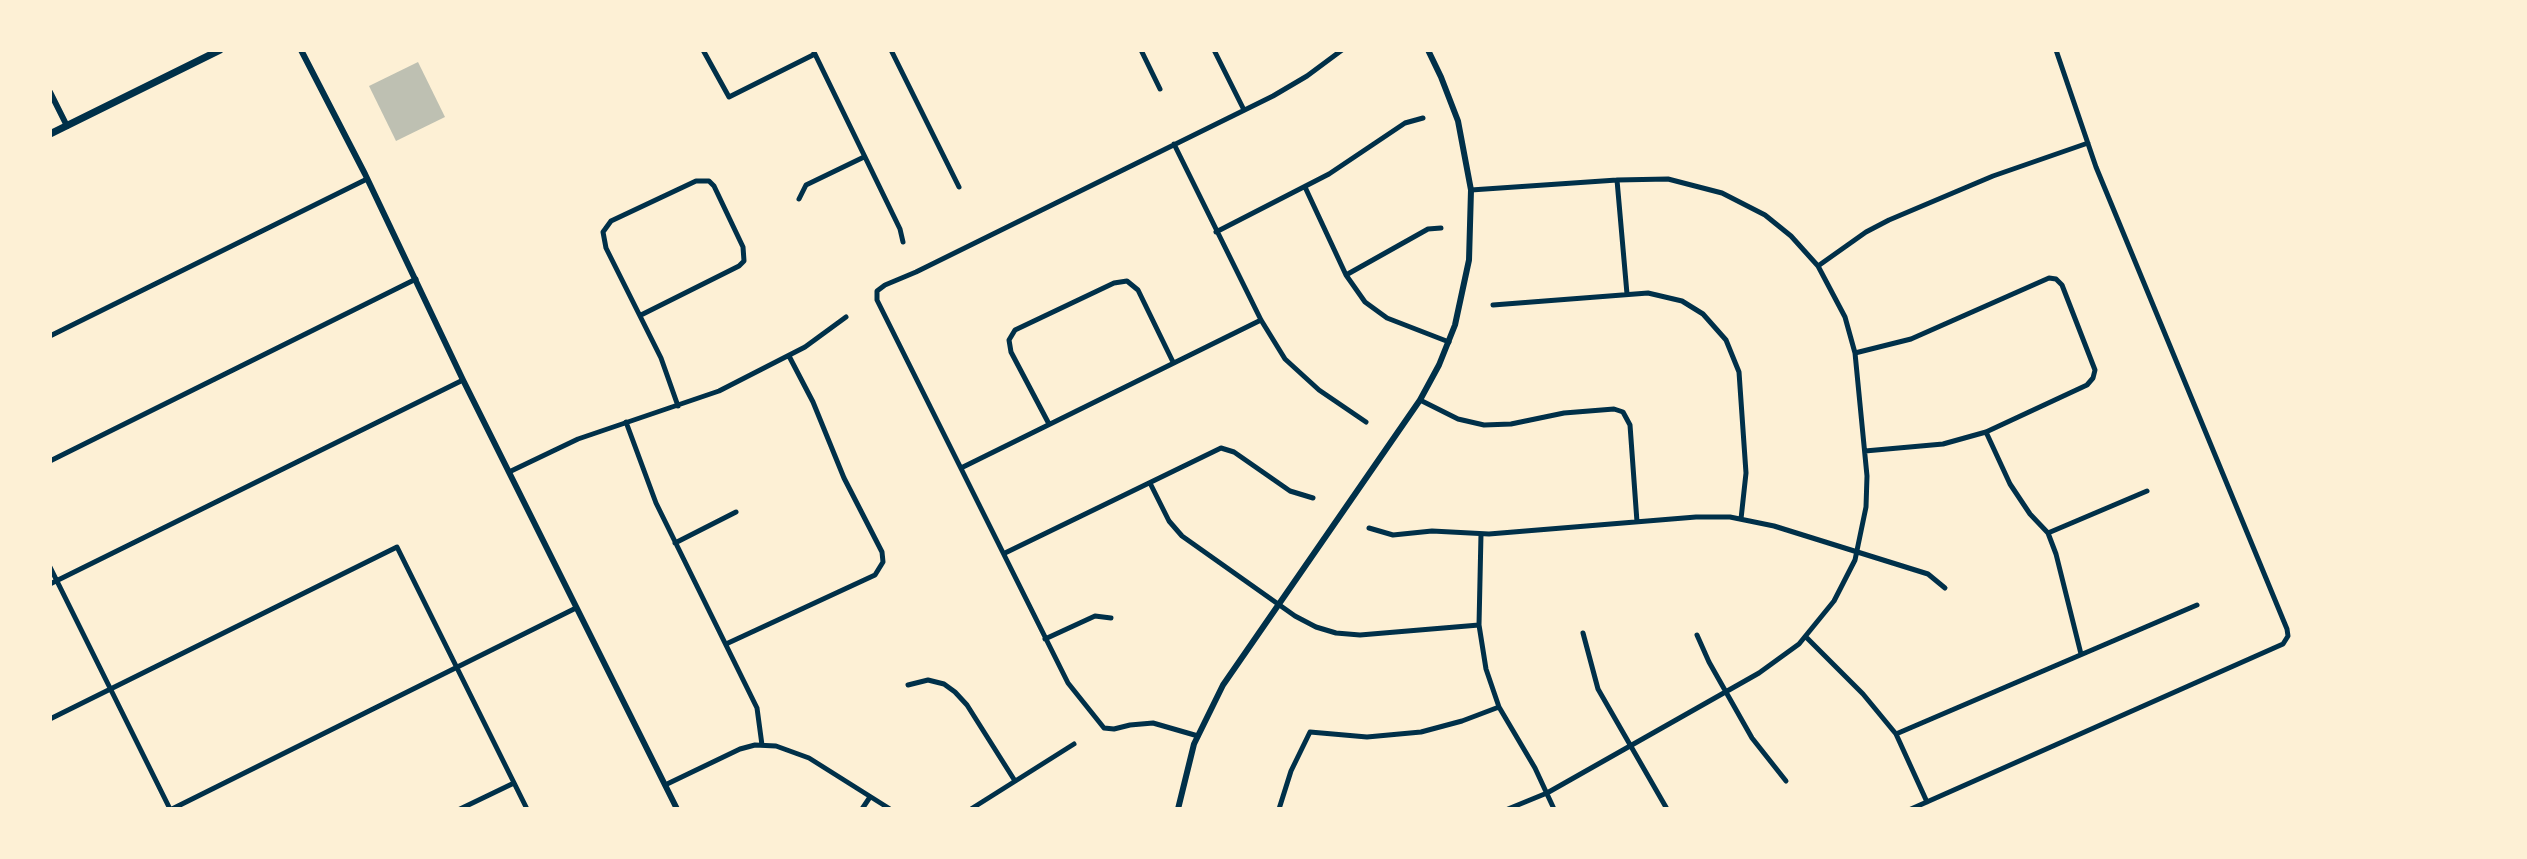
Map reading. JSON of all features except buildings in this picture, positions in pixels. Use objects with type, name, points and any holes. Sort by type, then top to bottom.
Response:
[{"type":"main road","points":[[50,134],[220,50]]},
{"type":"street","points":[[301,50],[677,809]]},
{"type":"street","points":[[703,50],[729,97],[814,52],[900,229],[903,242]]},
{"type":"street","points":[[891,50],[959,187]]},
{"type":"street","points":[[1141,50],[1160,89]]},
{"type":"street","points":[[1214,50],[1244,110]]},
{"type":"street","points":[[1198,736],[1153,723],[1104,728],[1068,683],[877,300],[877,291],[1291,87],[1342,50]]},
{"type":"street","points":[[1178,809],[1198,736],[1223,685],[1420,400],[1449,342],[1467,276],[1472,236],[1471,190],[1458,121],[1428,50]]},
{"type":"street","points":[[1911,809],[2283,644],[2288,636],[2096,167],[2056,50]]},
{"type":"street","points":[[50,92],[67,126]]},
{"type":"street","points":[[1216,232],[1305,187],[1405,123],[1423,118]]},
{"type":"street","points":[[1818,266],[1866,232],[1889,220],[1993,176],[2088,143]]},
{"type":"street","points":[[1174,144],[1261,320],[1285,359],[1301,375],[1366,422]]},
{"type":"street","points":[[799,199],[806,185],[864,157]]},
{"type":"street","points":[[1471,190],[1657,178],[1681,181],[1736,199],[1778,225],[1818,266],[1845,317],[1855,353],[1865,451],[1866,507],[1858,551],[1841,589],[1806,637],[1775,663],[1547,793],[1508,809]]},
{"type":"street","points":[[50,336],[367,179]]},
{"type":"street","points":[[641,315],[744,261],[745,251],[709,181],[698,180],[611,221],[604,228],[603,241],[661,358],[678,406]]},
{"type":"street","points":[[1617,180],[1627,294]]},
{"type":"street","points":[[1305,187],[1346,275],[1359,295],[1379,313],[1449,342]]},
{"type":"street","points":[[1346,275],[1428,229],[1441,228]]},
{"type":"street","points":[[50,461],[416,279]]},
{"type":"street","points":[[1855,353],[1911,339],[2044,279],[2056,279],[2062,285],[2095,370],[2093,378],[2081,388],[1986,432],[1943,444],[1865,451]]},
{"type":"street","points":[[1049,424],[1011,352],[1009,340],[1015,330],[1114,283],[1127,281],[1138,290],[1173,363]]},
{"type":"street","points":[[1493,305],[1648,293],[1682,301],[1713,322],[1731,349],[1739,372],[1746,473],[1741,519]]},
{"type":"street","points":[[509,472],[578,439],[719,391],[789,356],[846,317]]},
{"type":"street","points":[[961,468],[1261,320]]},
{"type":"street","points":[[726,644],[875,575],[883,562],[882,552],[844,478],[813,402],[789,356]]},
{"type":"street","points":[[50,584],[463,380]]},
{"type":"street","points":[[1420,400],[1458,419],[1484,425],[1511,424],[1564,413],[1614,409],[1623,412],[1630,425],[1637,522]]},
{"type":"street","points":[[626,422],[648,484],[675,543],[757,708],[762,745]]},
{"type":"street","points":[[1986,432],[2010,484],[2030,514],[2048,533],[2081,654]]},
{"type":"street","points":[[1005,553],[1221,448],[1234,452],[1290,491],[1313,498]]},
{"type":"street","points":[[1150,483],[1169,521],[1182,536],[1306,622],[1336,633],[1371,635],[1479,625]]},
{"type":"street","points":[[2048,533],[2147,491]]},
{"type":"street","points":[[675,543],[736,512]]},
{"type":"street","points":[[1369,528],[1393,535],[1432,531],[1481,534],[1710,517],[1741,519],[1928,574],[1945,588]]},
{"type":"street","points":[[1481,534],[1479,625],[1486,669],[1499,707],[1554,809]]},
{"type":"street","points":[[50,719],[397,547],[527,809]]},
{"type":"street","points":[[50,567],[171,809],[576,608]]},
{"type":"street","points":[[1896,734],[2197,605]]},
{"type":"street","points":[[1045,639],[1095,616],[1111,618]]},
{"type":"street","points":[[1583,633],[1594,680],[1667,809]]},
{"type":"street","points":[[1697,635],[1759,749],[1786,781]]},
{"type":"street","points":[[1806,637],[1863,694],[1896,734],[1927,802]]},
{"type":"street","points":[[908,685],[928,680],[944,684],[955,692],[967,705],[1015,781]]},
{"type":"street","points":[[1279,809],[1291,771],[1310,732],[1367,737],[1410,733],[1462,721],[1499,707]]},
{"type":"street","points":[[971,809],[1074,744]]},
{"type":"street","points":[[665,785],[732,752],[762,745],[784,747],[800,753],[890,809]]},
{"type":"street","points":[[460,809],[514,783]]},
{"type":"street","points":[[862,809],[870,797]]}]
